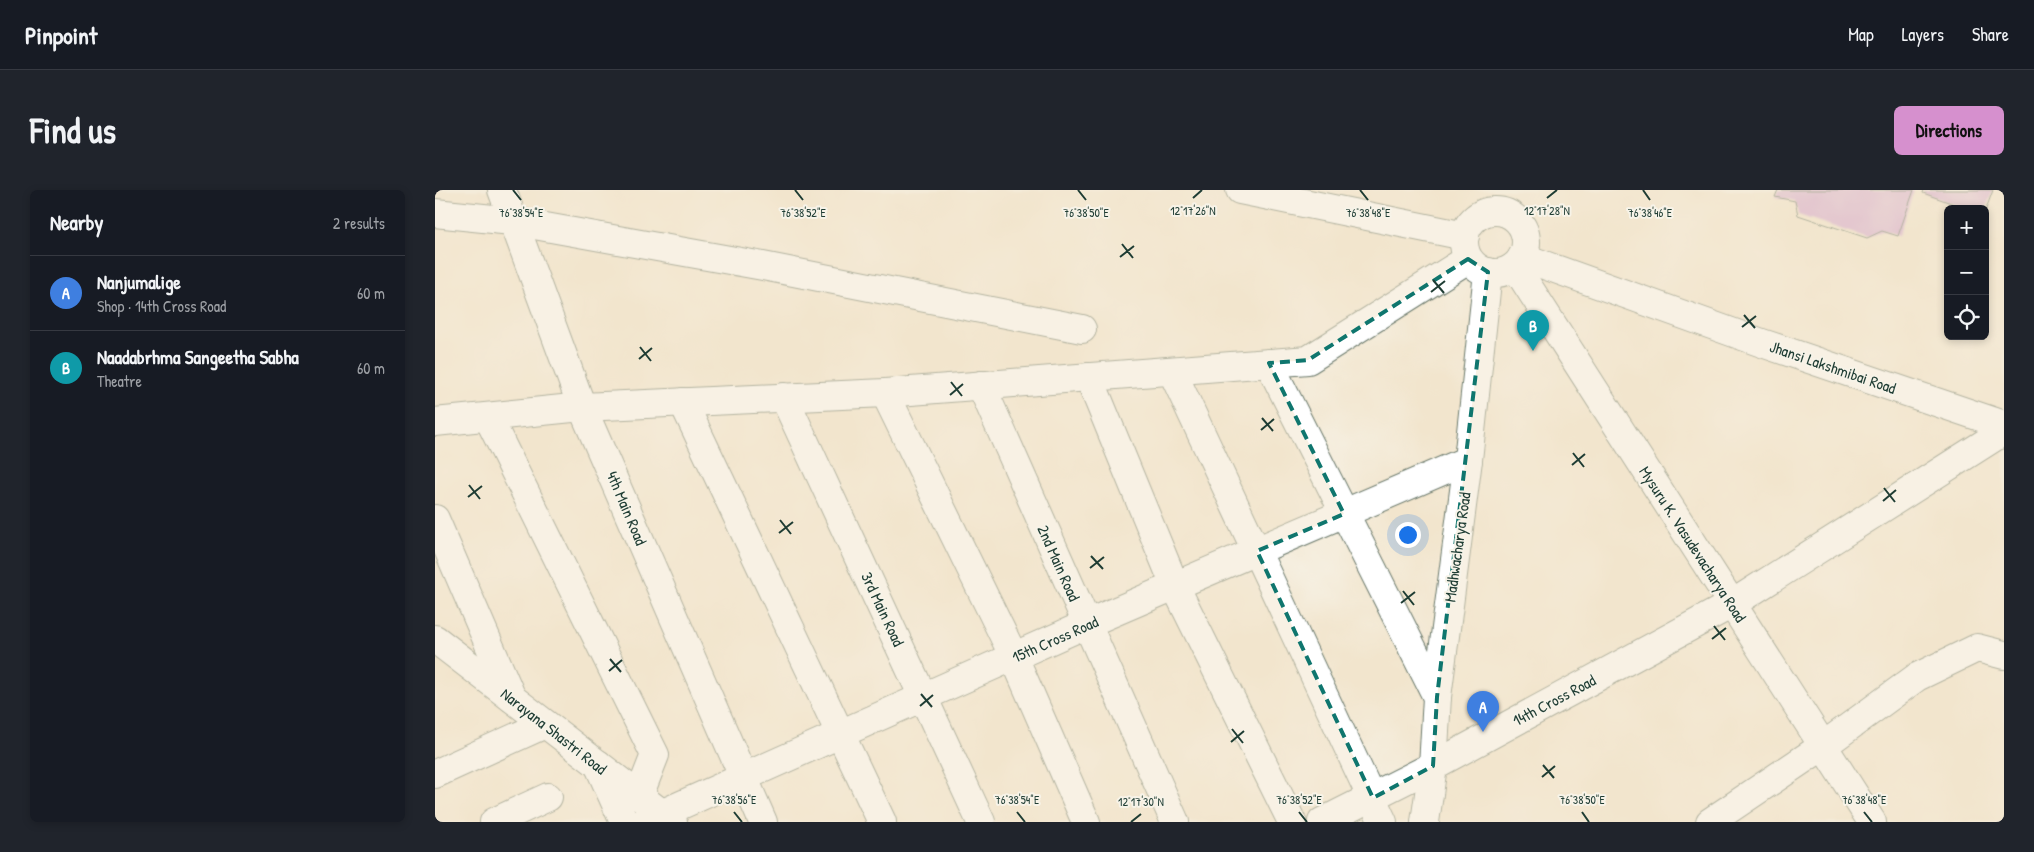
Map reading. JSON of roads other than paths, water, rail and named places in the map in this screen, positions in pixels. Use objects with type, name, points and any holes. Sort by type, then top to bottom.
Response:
[{"type":"street","name":"4th Main Road","points":[[502,190],[583,407],[763,822]]},
{"type":"street","points":[[1240,190],[1474,256],[1497,273],[1518,262],[1526,240],[1520,224],[1490,201],[1474,220],[1474,256]]},
{"type":"street","points":[[435,213],[513,221],[763,266],[1082,329]]},
{"type":"street","points":[[435,422],[583,407],[885,393],[1308,360],[1474,256]]},
{"type":"street","name":"Madhwacharya Road","points":[[1425,822],[1433,766],[1437,697],[1469,460],[1474,256]]},
{"type":"street","name":"Jhansi Lakshmibai Road","points":[[1518,262],[2004,425]]},
{"type":"street","name":"Mysuru K. Vasudevacharya Road","points":[[1518,262],[1731,604],[1872,822]]},
{"type":"street","points":[[1269,363],[1437,697]]},
{"type":"street","points":[[1172,371],[1378,810]]},
{"type":"street","points":[[1089,377],[1175,586],[1292,822]]},
{"type":"street","name":"2nd Main Road","points":[[981,385],[1175,822]]},
{"type":"street","points":[[885,393],[1014,657],[1086,822]]},
{"type":"street","name":"3rd Main Road","points":[[784,397],[981,822]]},
{"type":"street","points":[[683,402],[881,822]]},
{"type":"street","points":[[488,417],[655,755],[655,814]]},
{"type":"street","name":"14th Cross Road","points":[[1322,822],[1378,810],[1433,766],[1731,604],[2004,431]]},
{"type":"street","name":"15th Cross Road","points":[[655,814],[744,778],[1086,625],[1469,460]]},
{"type":"street","points":[[435,519],[513,698]]},
{"type":"street","name":"Narayana Shastri Road","points":[[435,639],[598,764],[655,814]]},
{"type":"street","points":[[1710,822],[1823,746],[1917,677],[1977,648],[2004,655]]},
{"type":"street","points":[[435,774],[545,724]]},
{"type":"street","points":[[598,764],[624,822]]},
{"type":"street","points":[[494,822],[548,797]]},
{"type":"place","name":"Naadabrhma Sangeetha Sabha","points":[[1533,351]]},
{"type":"place","name":"Nanjumalige","points":[[1483,732]]}]
